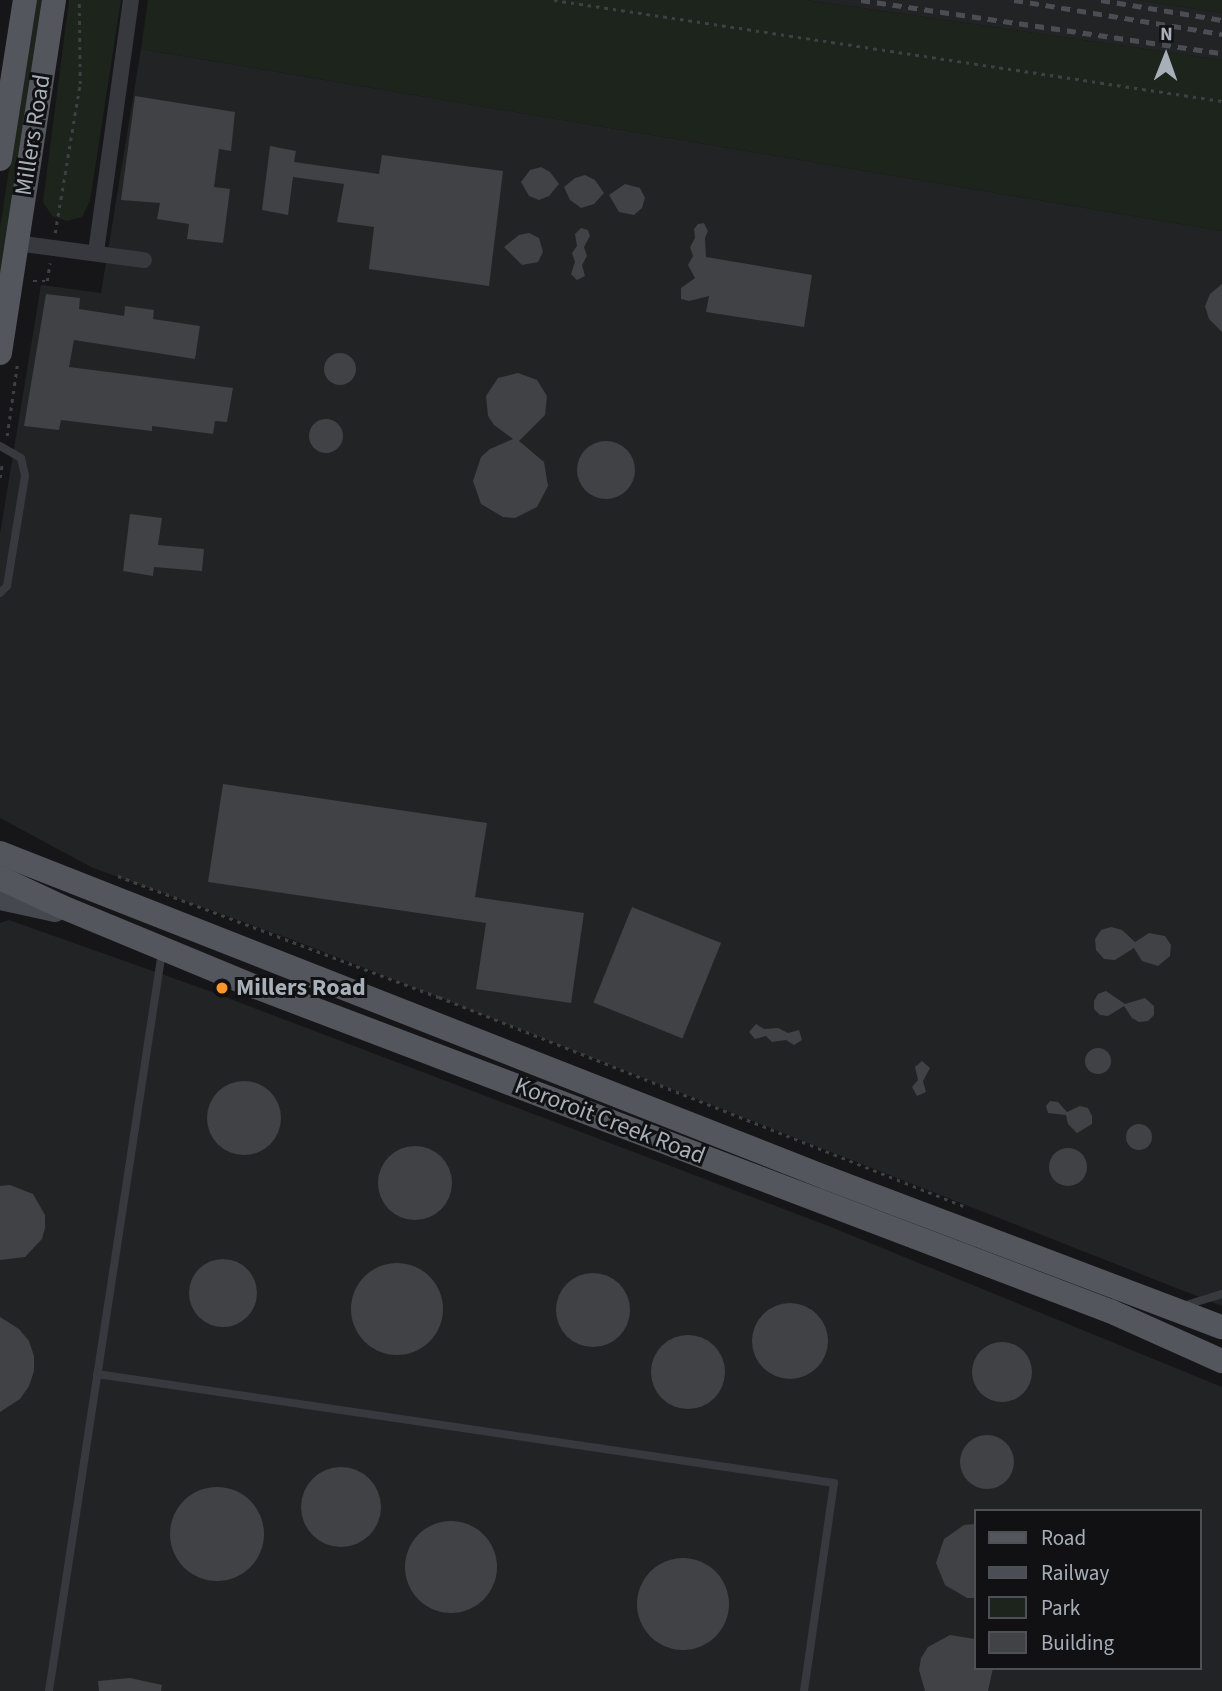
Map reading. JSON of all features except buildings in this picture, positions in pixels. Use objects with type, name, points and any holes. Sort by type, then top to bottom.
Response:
[{"type":"main road","name":"Millers Road","points":[[0,159],[4,117],[25,0]]},
{"type":"main road","name":"Millers Road","points":[[0,353],[54,0]]},
{"type":"main road","name":"Kororoit Creek Road","points":[[0,853],[549,1066],[827,1178],[1222,1327]]},
{"type":"main road","name":"Kororoit Creek Road","points":[[0,878],[163,949],[1110,1311],[1222,1361]]},
{"type":"main road","points":[[0,898],[89,917]]},
{"type":"main road","points":[[155,915],[163,949]]},
{"type":"main road","points":[[538,1094],[549,1066]]},
{"type":"street","points":[[96,252],[131,0]]},
{"type":"street","points":[[16,243],[144,260]]},
{"type":"lane","points":[[0,446],[21,458],[25,476],[7,586],[0,593]]},
{"type":"lane","points":[[49,1691],[163,949]]},
{"type":"lane","points":[[1177,1308],[1222,1294]]},
{"type":"lane","points":[[97,1374],[834,1483],[804,1691]]},
{"type":"path","points":[[52,247],[80,84],[79,0]]},
{"type":"path","points":[[554,0],[1222,101]]},
{"type":"path","points":[[110,873],[439,997],[970,1208]]},
{"type":"shaded area","points":[[806,0],[1138,0],[1222,13],[1222,60]]},
{"type":"shaded area","points":[[141,49],[1222,231],[1222,1306],[296,941],[93,868],[0,818],[0,534],[41,285],[101,293]]},
{"type":"shaded area","points":[[9,920],[212,992],[831,1227],[1222,1387],[1222,1691],[0,1691],[0,923]]},
{"type":"green space","points":[[35,0],[43,0],[0,291],[0,228]]},
{"type":"green space","points":[[69,0],[121,0],[90,201],[82,217],[67,221],[52,216],[43,202]]},
{"type":"green space","points":[[148,0],[806,0],[1222,60],[1222,231],[141,49]]},
{"type":"green space","points":[[1138,0],[1222,0],[1222,13]]},
{"type":"railway","points":[[861,0],[1222,53]]},
{"type":"railway","points":[[1014,0],[1222,34]]},
{"type":"railway","points":[[1101,0],[1222,20]]},
{"type":"place","name":"Millers Road","points":[[222,988]]}]
